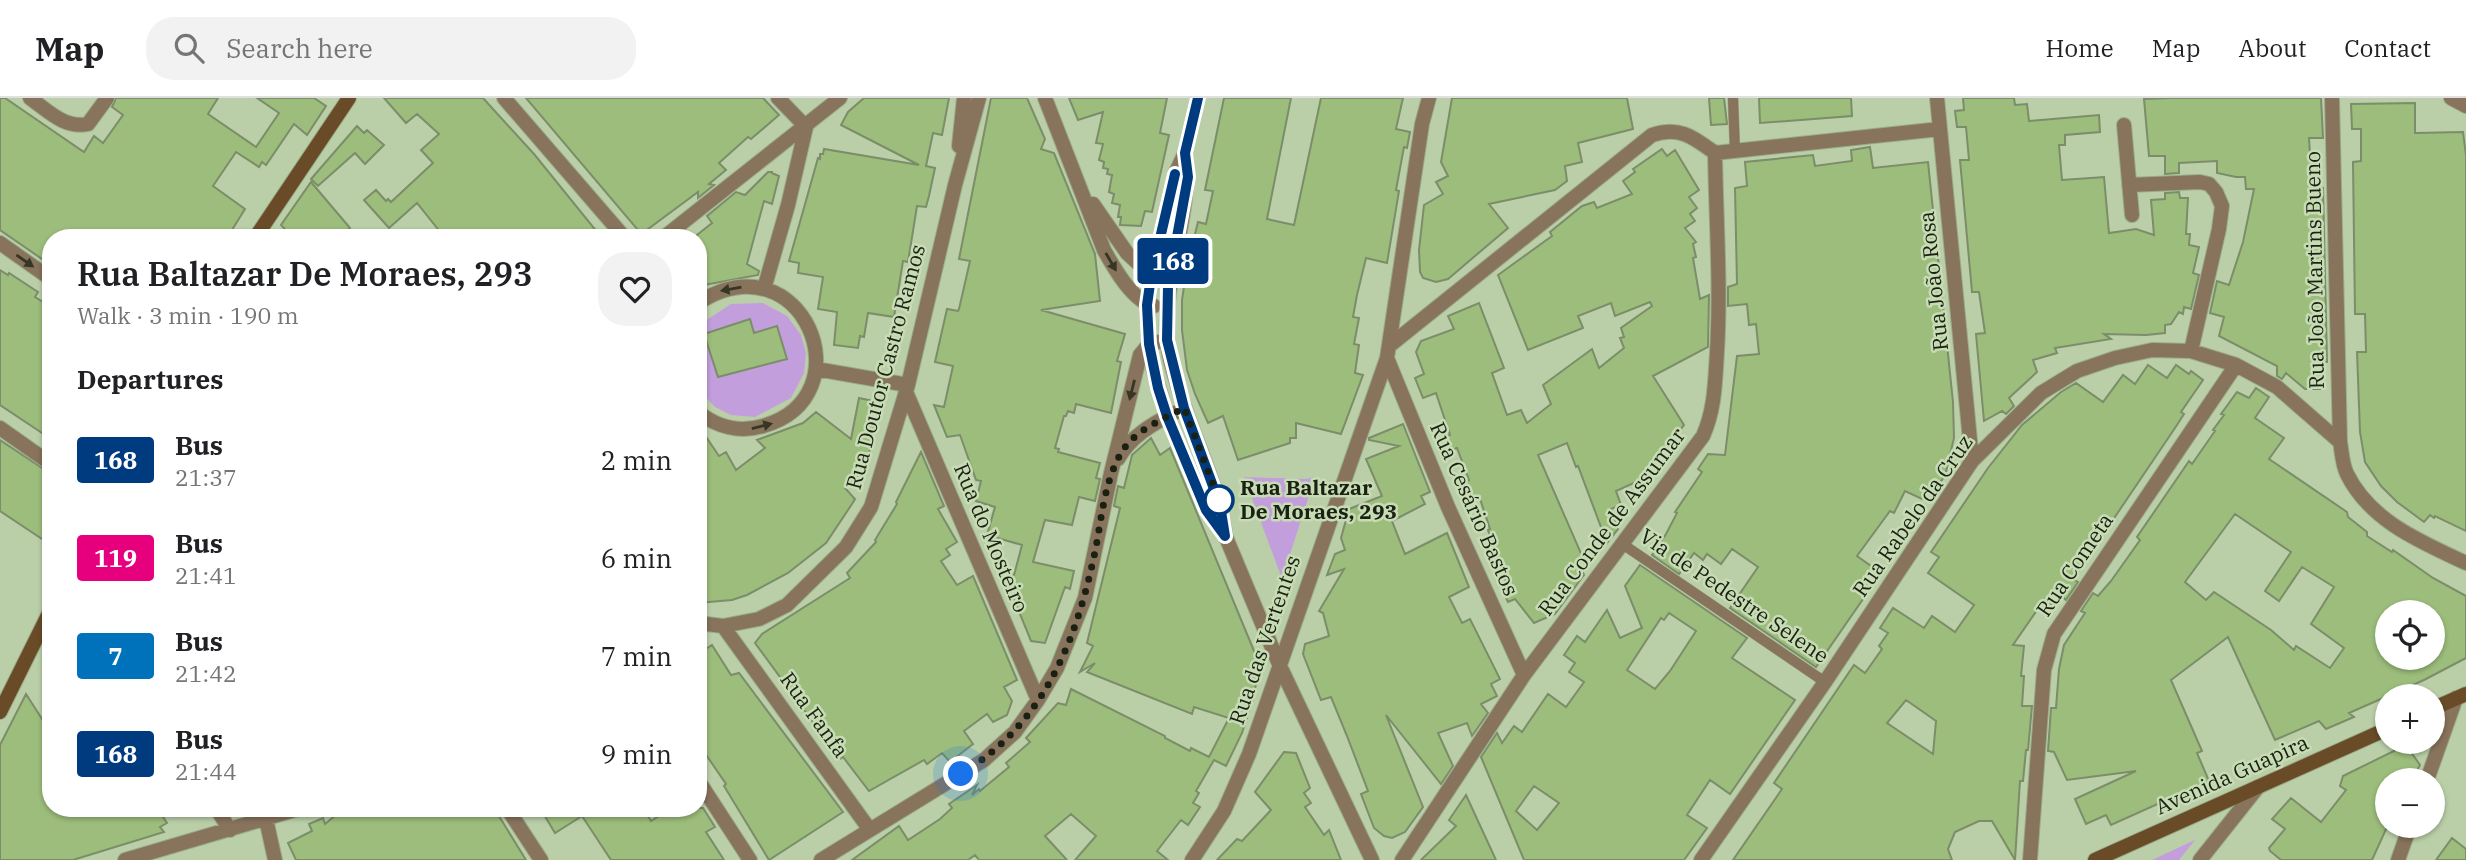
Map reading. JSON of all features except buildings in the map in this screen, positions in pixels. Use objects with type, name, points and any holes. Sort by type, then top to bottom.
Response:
[{"type":"main road","points":[[261,229],[349,98]]},
{"type":"main road","points":[[0,712],[42,628]]},
{"type":"main road","points":[[2445,703],[2463,695]]},
{"type":"main road","name":"Avenida Guapira","points":[[2095,860],[2375,734]]},
{"type":"street","points":[[30,98],[68,125],[78,126],[88,124],[107,98]]},
{"type":"street","points":[[504,98],[617,229]]},
{"type":"street","points":[[778,98],[806,127]]},
{"type":"street","points":[[675,229],[840,98]]},
{"type":"street","name":"Rua Doutor Castro Ramos","points":[[955,185],[964,98]]},
{"type":"street","name":"Rua Doutor Castro Ramos","points":[[707,624],[723,626],[759,619],[787,605],[845,547],[871,507],[907,388],[955,185],[979,98]]},
{"type":"street","points":[[1045,98],[1113,267],[1147,305],[1167,309]]},
{"type":"street","points":[[1198,98],[1185,153],[1175,174],[1147,305],[1149,344],[1158,388],[1206,510],[1225,536],[1279,664],[1372,860]]},
{"type":"street","name":"Rua das Vertentes","points":[[1192,860],[1224,811],[1249,754],[1388,352],[1422,124],[1430,98]]},
{"type":"street","name":"Rua João Rosa","points":[[1937,98],[1972,461]]},
{"type":"street","name":"Rua João Martins Bueno","points":[[2332,98],[2340,442]]},
{"type":"street","points":[[2451,98],[2466,106]]},
{"type":"street","points":[[2124,125],[2132,215]]},
{"type":"street","points":[[764,289],[789,205],[806,127]]},
{"type":"street","points":[[1388,352],[1652,135],[1675,131],[1692,137],[1715,153],[1940,130]]},
{"type":"street","points":[[1185,153],[1188,177],[1168,286],[1167,340],[1184,408],[1220,505],[1225,536]]},
{"type":"street","name":"Rua Conde de Assumar","points":[[1402,860],[1524,675],[1703,436],[1712,412],[1718,332],[1715,153]]},
{"type":"street","points":[[1075,176],[1115,238],[1151,277],[1168,286]]},
{"type":"street","points":[[2129,185],[2200,182],[2209,184],[2219,199],[2219,229],[2191,351]]},
{"type":"street","points":[[0,243],[42,273]]},
{"type":"street","points":[[707,298],[719,291],[742,286],[764,289],[783,297],[799,311],[811,328],[816,349],[816,369],[808,391],[794,410],[775,423],[753,429],[730,428],[707,419]]},
{"type":"street","points":[[821,860],[984,760],[1015,732],[1038,701],[1057,668],[1085,598],[1111,473],[1140,355],[1149,344],[1167,340]]},
{"type":"street","name":"Rua Rabelo da Cruz","points":[[1702,860],[1825,682],[1972,461],[2041,393],[2077,371],[2115,358],[2152,350],[2191,351],[2236,365],[2277,387],[2340,442]]},
{"type":"street","name":"Rua Cesário Bastos","points":[[1388,352],[1448,507],[1524,675]]},
{"type":"street","name":"Rua Cometa","points":[[2030,860],[2044,670],[2054,634],[2129,531],[2236,365]]},
{"type":"street","points":[[816,369],[907,388]]},
{"type":"street","name":"Rua do Mosteiro","points":[[907,388],[1038,701]]},
{"type":"street","points":[[1111,473],[1124,449],[1138,434],[1184,408]]},
{"type":"street","points":[[0,428],[42,458]]},
{"type":"street","points":[[2340,442],[2345,471],[2358,493],[2406,534],[2466,563]]},
{"type":"street","name":"Rua Fanfa","points":[[723,626],[870,830]]},
{"type":"street","points":[[2432,768],[2463,695]]},
{"type":"street","points":[[2200,860],[2258,787]]},
{"type":"street","points":[[707,793],[750,860]]},
{"type":"street","points":[[222,817],[230,830]]},
{"type":"street","points":[[125,860],[275,817]]},
{"type":"street","points":[[513,817],[541,860]]},
{"type":"street","points":[[266,820],[275,860]]},
{"type":"street","points":[[2398,860],[2406,838]]},
{"type":"lane","points":[[1733,98],[1735,152]]},
{"type":"lane","name":"Via de Pedestre Selene","points":[[1621,542],[1825,682]]},
{"type":"shaded area","points":[[763,303],[787,316],[801,335],[806,353],[804,373],[791,398],[755,417],[731,415],[715,407],[707,399],[707,320],[731,304]]},
{"type":"shaded area","points":[[1244,477],[1315,477],[1283,576],[1281,576]]},
{"type":"shaded area","points":[[2195,840],[2179,860],[2152,860]]},
{"type":"bus line","name":"168","points":[[1175,174],[1151,277],[1147,305],[1149,344],[1167,416],[1206,510],[1225,536],[1220,505],[1184,408],[1167,340],[1168,286],[1188,177],[1185,153],[1198,98]]},
{"type":"place","name":"Rua Baltazar De Moraes, 293","points":[[1219,500]]},
{"type":"route","points":[[961,774],[984,760],[1015,732],[1038,701],[1057,668],[1085,598],[1111,473],[1124,449],[1138,434],[1184,408],[1219,500]]}]
